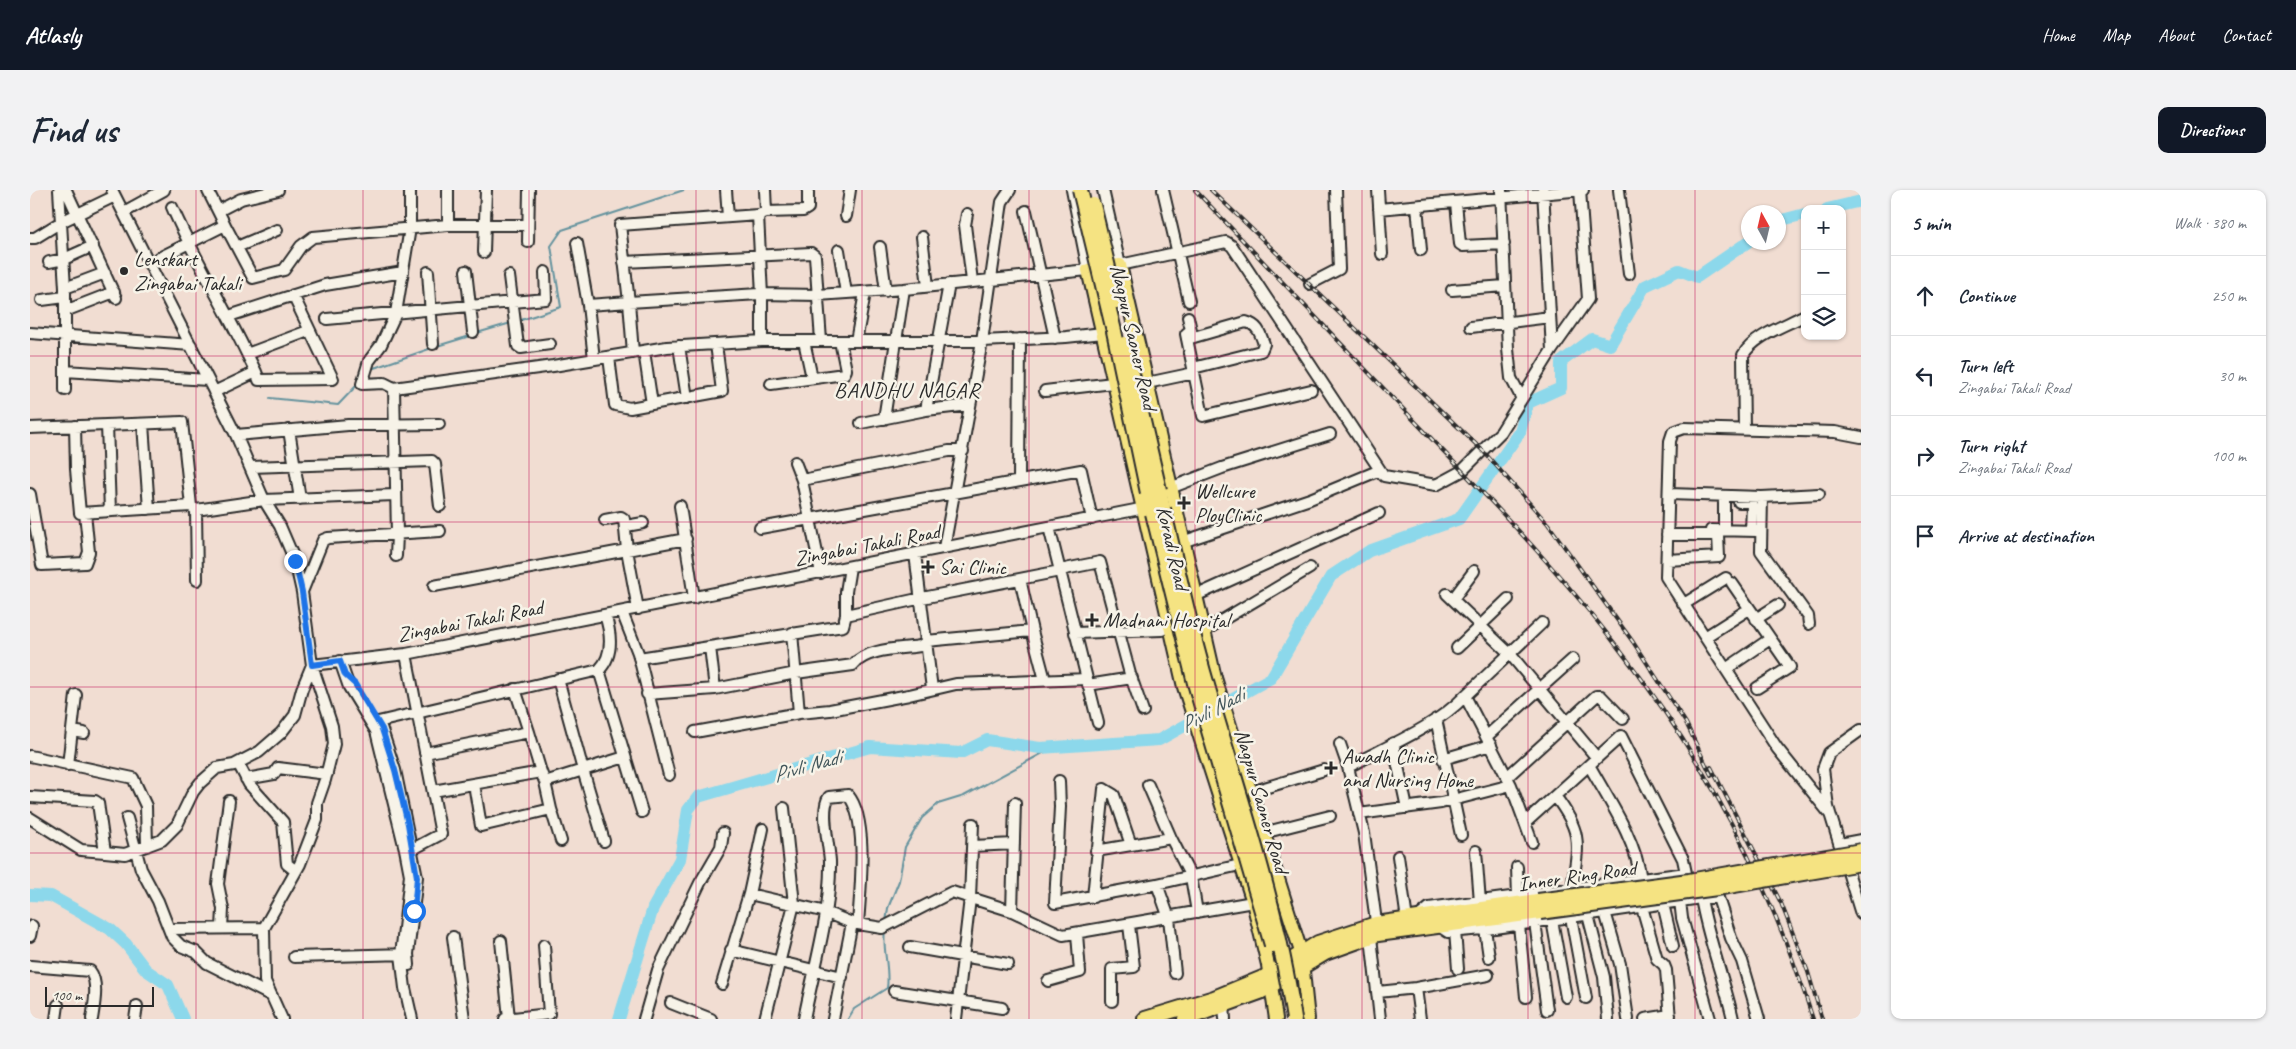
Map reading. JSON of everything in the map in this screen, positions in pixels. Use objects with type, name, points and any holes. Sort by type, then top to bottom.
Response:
[{"type":"highway","name":"Nagpur Saoner Road","points":[[1080,190],[1114,331],[1160,491]]},
{"type":"highway","name":"Nagpur Saoner Road","points":[[1089,190],[1160,491]]},
{"type":"highway","name":"Koradi Road","points":[[1158,508],[1160,491]]},
{"type":"highway","name":"Nagpur Saoner Road","points":[[1158,508],[1195,683],[1274,951],[1286,1019]]},
{"type":"highway","name":"Nagpur Saoner Road","points":[[1158,508],[1205,680],[1269,899],[1284,960],[1294,1019]]},
{"type":"highway","name":"Inner Ring Road","points":[[1271,979],[1303,966],[1325,953],[1411,919],[1538,912],[1689,880],[1861,851]]},
{"type":"highway","name":"Inner Ring Road","points":[[1271,979],[1301,952],[1318,943],[1375,932],[1439,926],[1717,888],[1861,863]]},
{"type":"highway","points":[[1185,1019],[1224,1012],[1260,992],[1271,979]]},
{"type":"highway","points":[[1145,1019],[1271,979]]},
{"type":"main road","points":[[1088,270],[1120,265],[1147,383],[1160,491],[1158,508],[1182,542],[1214,678],[1301,952],[1308,1019]]},
{"type":"main road","name":"Koradi Road","points":[[1088,270],[1113,383],[1158,508],[1171,625],[1184,687],[1253,902],[1271,979],[1276,1019]]},
{"type":"main road","points":[[1213,773],[1241,761]]},
{"type":"main road","points":[[1265,951],[1296,937]]},
{"type":"street","points":[[59,190],[64,259],[65,390]]},
{"type":"street","points":[[65,312],[115,295],[66,190]]},
{"type":"street","points":[[124,212],[164,190]]},
{"type":"street","points":[[218,211],[241,199],[278,190]]},
{"type":"street","points":[[410,190],[410,228],[396,313],[381,345],[369,362],[362,384],[384,383],[394,388],[679,346],[762,341],[982,341],[1055,338],[1103,332]]},
{"type":"street","points":[[448,190],[448,225]]},
{"type":"street","points":[[484,252],[486,190]]},
{"type":"street","points":[[528,190],[528,242]]},
{"type":"street","points":[[726,190],[728,217]]},
{"type":"street","points":[[762,341],[760,256],[765,190]]},
{"type":"street","points":[[633,353],[630,302],[620,225],[804,211],[808,208],[808,190]]},
{"type":"street","points":[[846,216],[850,190]]},
{"type":"street","points":[[944,548],[956,491],[982,341],[989,280],[1002,202],[1010,190]]},
{"type":"street","points":[[588,305],[762,294],[818,295],[865,293],[1088,270],[1072,190]]},
{"type":"street","points":[[1103,190],[1120,265],[1226,242],[1232,246],[1384,476],[1436,485],[1462,471],[1495,438],[1552,350],[1588,299],[1581,190],[1502,195],[1456,203],[1379,209]]},
{"type":"street","points":[[1163,190],[1189,302]]},
{"type":"street","points":[[1310,284],[1339,268],[1336,190]]},
{"type":"street","points":[[1378,190],[1382,254]]},
{"type":"street","points":[[1619,190],[1629,274]]},
{"type":"street","points":[[208,191],[253,278],[284,270],[301,246],[313,237],[448,225],[486,223],[528,225]]},
{"type":"street","points":[[1543,192],[1552,350]]},
{"type":"street","points":[[30,238],[35,238],[114,193],[236,435],[264,500],[280,526],[295,561],[302,592],[312,665],[332,726],[334,744],[327,774],[317,803],[317,820],[296,871],[264,928],[265,981],[282,1019]]},
{"type":"street","points":[[1502,195],[1511,378],[1522,397]]},
{"type":"street","points":[[1456,203],[1460,244],[1462,246],[1504,244]]},
{"type":"street","points":[[1417,206],[1421,250]]},
{"type":"street","points":[[172,207],[188,243],[229,316],[259,380],[333,379],[308,331],[293,295]]},
{"type":"street","points":[[1026,211],[1042,274],[1055,338]]},
{"type":"street","points":[[967,214],[965,225],[972,281]]},
{"type":"street","points":[[149,263],[225,225]]},
{"type":"street","points":[[237,247],[277,230]]},
{"type":"street","points":[[922,236],[928,286]]},
{"type":"street","points":[[577,243],[588,305],[594,359]]},
{"type":"street","points":[[49,262],[64,259],[93,246]]},
{"type":"street","points":[[880,247],[886,290]]},
{"type":"street","points":[[838,250],[846,293]]},
{"type":"street","points":[[624,262],[811,253],[815,256],[821,341]]},
{"type":"street","points":[[466,270],[473,332]]},
{"type":"street","points":[[229,316],[325,285],[403,272]]},
{"type":"street","points":[[428,272],[433,344]]},
{"type":"street","points":[[326,319],[547,298],[545,272]]},
{"type":"street","points":[[42,300],[65,293],[105,273]]},
{"type":"street","points":[[509,276],[518,346],[521,348],[550,344]]},
{"type":"street","points":[[926,410],[950,284]]},
{"type":"street","points":[[1452,290],[1505,286]]},
{"type":"street","points":[[884,418],[898,341],[904,289]]},
{"type":"street","points":[[856,341],[865,293]]},
{"type":"street","points":[[1188,317],[1191,330],[1186,334],[1203,416],[1311,390]]},
{"type":"street","points":[[1471,327],[1550,317]]},
{"type":"street","points":[[1744,430],[1743,355],[1748,346],[1755,341],[1801,317]]},
{"type":"street","points":[[1147,383],[1194,371],[1261,350],[1264,344],[1259,330],[1253,324],[1246,322],[1187,339]]},
{"type":"street","points":[[247,354],[308,331]]},
{"type":"street","points":[[30,333],[191,346]]},
{"type":"street","points":[[1019,480],[1020,339]]},
{"type":"street","points":[[804,341],[812,378]]},
{"type":"street","points":[[771,384],[844,374],[846,370],[840,341]]},
{"type":"street","points":[[609,357],[615,405],[630,408],[722,392],[716,344]]},
{"type":"street","points":[[679,346],[687,398]]},
{"type":"street","points":[[644,351],[652,404]]},
{"type":"street","points":[[65,371],[208,380]]},
{"type":"street","points":[[214,392],[256,372]]},
{"type":"street","points":[[1045,391],[1113,383]]},
{"type":"street","points":[[394,388],[396,556]]},
{"type":"street","points":[[861,423],[926,410],[970,405]]},
{"type":"street","points":[[30,428],[182,422],[193,508],[197,580]]},
{"type":"street","points":[[143,424],[149,509]]},
{"type":"street","points":[[236,435],[395,424],[439,424]]},
{"type":"street","points":[[106,425],[110,511]]},
{"type":"street","points":[[76,426],[76,469],[80,513],[193,508],[264,500],[395,495]]},
{"type":"street","points":[[1670,531],[1670,441],[1676,429],[1835,432],[1861,437]]},
{"type":"street","points":[[289,430],[300,499]]},
{"type":"street","points":[[1160,491],[1222,468],[1330,434]]},
{"type":"street","points":[[802,480],[963,451]]},
{"type":"street","points":[[250,467],[432,461],[435,464],[440,506]]},
{"type":"street","points":[[795,462],[802,480],[821,573]]},
{"type":"street","points":[[760,528],[956,491],[1081,470],[1092,519]]},
{"type":"street","points":[[1182,542],[1310,499],[1380,470]]},
{"type":"street","points":[[30,494],[32,525],[42,564]]},
{"type":"street","points":[[1669,494],[1751,502],[1761,551],[1808,616],[1809,624]]},
{"type":"street","points":[[1819,494],[1676,501],[1670,531],[1666,576],[1777,748],[1830,814]]},
{"type":"street","points":[[1756,531],[1762,497]]},
{"type":"street","points":[[1724,499],[1724,530]]},
{"type":"street","points":[[680,506],[694,598]]},
{"type":"street","name":"Zingabai Takali Road","points":[[312,665],[406,654],[1092,519],[1158,508]]},
{"type":"street","points":[[30,565],[85,564],[89,552],[85,513]]},
{"type":"street","points":[[1195,596],[1379,513]]},
{"type":"street","points":[[605,520],[621,517],[624,519],[627,550],[638,609]]},
{"type":"street","points":[[626,526],[644,523]]},
{"type":"street","points":[[1049,528],[1098,723]]},
{"type":"street","points":[[302,592],[323,540],[328,538],[440,531]]},
{"type":"street","points":[[1670,531],[1756,531]]},
{"type":"street","points":[[1667,560],[1719,558],[1718,535],[1670,531]]},
{"type":"street","points":[[434,586],[686,539]]},
{"type":"street","points":[[915,554],[932,689]]},
{"type":"street","points":[[846,615],[1100,562],[1143,711]]},
{"type":"street","points":[[639,658],[843,626],[846,615],[846,592],[850,567]]},
{"type":"street","points":[[1204,631],[1310,568]]},
{"type":"street","points":[[1474,571],[1450,596],[1510,654],[1597,758]]},
{"type":"street","points":[[1020,579],[1045,680]]},
{"type":"street","points":[[1684,604],[1729,580],[1790,666],[1757,688]]},
{"type":"street","points":[[1457,648],[1508,599]]},
{"type":"street","points":[[1756,619],[1778,605]]},
{"type":"street","points":[[1706,637],[1749,609]]},
{"type":"street","points":[[622,612],[639,658],[669,775]]},
{"type":"street","points":[[378,722],[599,670],[605,664],[610,647],[610,632],[605,615]]},
{"type":"street","points":[[1348,767],[1455,707],[1542,624]]},
{"type":"street","points":[[1076,633],[1162,630],[1171,625]]},
{"type":"street","points":[[648,694],[716,689],[853,665],[859,658],[868,654],[921,646],[926,641],[1032,631]]},
{"type":"street","points":[[792,633],[800,713]]},
{"type":"street","points":[[1726,669],[1770,639]]},
{"type":"street","points":[[710,646],[716,689]]},
{"type":"street","points":[[406,654],[441,834],[413,849]]},
{"type":"street","points":[[1443,759],[1488,741],[1540,688],[1573,659]]},
{"type":"street","points":[[340,661],[350,687],[376,731],[406,849],[410,875],[405,954],[412,1019]]},
{"type":"street","points":[[30,818],[81,850],[125,854],[162,840],[178,825],[192,792],[200,783],[217,768],[238,763],[259,752],[281,733],[295,715],[302,689],[312,665]]},
{"type":"street","points":[[599,670],[642,812]]},
{"type":"street","points":[[345,675],[355,684],[378,722],[395,770],[413,849],[417,877],[405,954]]},
{"type":"street","points":[[695,732],[909,696],[956,684],[1045,680],[1087,682],[1132,678]]},
{"type":"street","points":[[558,679],[604,841]]},
{"type":"street","points":[[515,689],[543,777],[560,841]]},
{"type":"street","points":[[68,765],[76,695]]},
{"type":"street","points":[[1465,696],[1509,781],[1532,842]]},
{"type":"street","points":[[1359,814],[1453,800],[1509,781],[1567,721],[1596,696],[1600,696],[1623,719]]},
{"type":"street","points":[[1436,719],[1443,759],[1461,836]]},
{"type":"street","points":[[1861,730],[1829,753],[1822,770],[1830,814],[1861,914]]},
{"type":"street","points":[[72,731],[84,733]]},
{"type":"street","points":[[425,753],[529,732]]},
{"type":"street","points":[[1398,856],[1411,919],[1429,908],[1686,873],[1682,859],[1621,736],[1525,823]]},
{"type":"street","points":[[1393,743],[1407,808]]},
{"type":"street","points":[[1340,744],[1348,767],[1359,814],[1375,932],[1380,1019]]},
{"type":"street","points":[[30,756],[133,778],[146,806],[147,846]]},
{"type":"street","points":[[433,791],[583,770],[625,757]]},
{"type":"street","points":[[238,763],[246,779],[270,810],[283,822],[287,864],[296,871]]},
{"type":"street","points":[[1589,765],[1625,830],[1639,866],[1641,880]]},
{"type":"street","points":[[246,779],[274,774],[278,768],[327,774]]},
{"type":"street","points":[[1251,792],[1324,770]]},
{"type":"street","points":[[1059,781],[1060,807],[1055,903],[1192,877],[1240,865]]},
{"type":"street","points":[[474,784],[481,826],[551,809]]},
{"type":"street","points":[[1148,786],[1171,838],[1192,877],[1197,912]]},
{"type":"street","points":[[1093,897],[1096,851],[1104,789],[1114,795],[1131,845]]},
{"type":"street","points":[[804,1019],[826,914],[830,861],[826,801],[829,797],[848,795],[853,800],[861,836],[855,923],[833,1019]]},
{"type":"street","points":[[1555,796],[1570,815],[1578,835],[1572,889]]},
{"type":"street","points":[[30,797],[95,801],[98,803],[105,852]]},
{"type":"street","points":[[222,928],[223,909],[218,884],[229,801]]},
{"type":"street","points":[[1012,911],[1015,803]]},
{"type":"street","points":[[765,1019],[794,904],[784,808]]},
{"type":"street","points":[[1263,833],[1330,816]]},
{"type":"street","points":[[128,818],[141,869],[158,901],[172,937],[181,946],[196,952],[207,963],[272,996]]},
{"type":"street","points":[[956,1019],[970,898],[973,824]]},
{"type":"street","points":[[722,984],[749,894],[763,829]]},
{"type":"street","points":[[644,1019],[658,970],[687,907],[722,847],[722,833]]},
{"type":"street","points":[[1096,851],[1171,838]]},
{"type":"street","points":[[1840,844],[1861,840]]},
{"type":"street","points":[[973,846],[1014,844]]},
{"type":"street","points":[[1476,851],[1480,902]]},
{"type":"street","points":[[1517,867],[1518,896]]},
{"type":"street","points":[[1849,873],[1861,872]]},
{"type":"street","points":[[1157,884],[1169,918],[1175,973]]},
{"type":"street","points":[[749,894],[794,904],[855,923],[882,928],[894,924],[948,893],[1012,911],[1063,935],[1253,902]]},
{"type":"street","points":[[1538,912],[1552,920],[1701,898],[1718,898],[1731,938],[1742,961],[1759,1019]]},
{"type":"street","points":[[1701,898],[1707,931],[1724,980],[1733,1019]]},
{"type":"street","points":[[1680,901],[1685,927],[1710,1019]]},
{"type":"street","points":[[1662,904],[1673,946]]},
{"type":"street","points":[[1642,907],[1657,959],[1664,965],[1666,970],[1670,1017],[1645,1019]]},
{"type":"street","points":[[1439,926],[1448,932],[1518,925],[1538,912]]},
{"type":"street","points":[[1538,912],[1547,1010]]},
{"type":"street","points":[[1605,912],[1620,964],[1628,1019]]},
{"type":"street","points":[[1588,915],[1604,977],[1608,1019]]},
{"type":"street","points":[[1571,917],[1586,998]]},
{"type":"street","points":[[1552,920],[1566,997]]},
{"type":"street","points":[[1112,1001],[1112,969],[1133,969],[1134,967],[1129,925]]},
{"type":"street","points":[[1518,925],[1526,997]]},
{"type":"street","points":[[170,929],[264,928]]},
{"type":"street","points":[[1484,929],[1489,957]]},
{"type":"street","points":[[1455,931],[1458,969]]},
{"type":"street","points":[[1048,981],[1080,972],[1077,934]]},
{"type":"street","points":[[453,937],[464,1019]]},
{"type":"street","points":[[501,941],[509,1018]]},
{"type":"street","points":[[505,1019],[549,1014],[544,945]]},
{"type":"street","points":[[910,947],[1008,964]]},
{"type":"street","points":[[731,950],[842,977]]},
{"type":"street","points":[[294,957],[405,954]]},
{"type":"street","points":[[30,966],[90,971],[93,975],[95,1001],[92,1019]]},
{"type":"street","points":[[1378,992],[1416,988],[1488,975]]},
{"type":"street","points":[[1416,988],[1420,1019]]},
{"type":"street","points":[[894,991],[1002,1008]]},
{"type":"street","points":[[671,1003],[711,1019]]},
{"type":"street","points":[[56,1019],[58,1005]]},
{"type":"street","points":[[135,1019],[137,1006]]},
{"type":"waterway","points":[[518,321],[561,307],[551,246],[562,230],[684,190]]},
{"type":"waterway","name":"Pivli Nadi","points":[[1844,205],[1861,201]]},
{"type":"waterway","name":"Pivli Nadi","points":[[1786,219],[1801,215]]},
{"type":"waterway","name":"Pivli Nadi","points":[[619,1019],[653,908],[680,859],[688,810],[698,797],[870,747],[961,753],[987,740],[1040,748],[1159,740],[1271,678],[1331,576],[1369,551],[1459,519],[1520,432],[1528,403],[1561,388],[1561,362],[1592,339],[1610,345],[1645,286],[1679,270],[1697,277],[1741,247]]},
{"type":"waterway","points":[[477,333],[511,323]]},
{"type":"waterway","points":[[437,346],[470,336]]},
{"type":"waterway","points":[[371,369],[432,348]]},
{"type":"waterway","points":[[270,398],[338,405],[358,384]]},
{"type":"waterway","points":[[886,922],[888,908],[899,881],[905,847],[922,818],[938,804],[964,796],[1054,747]]},
{"type":"waterway","name":"Pivli Nadi","points":[[30,895],[51,896],[110,929],[126,944],[146,970],[168,985],[183,1019]]},
{"type":"waterway","points":[[848,1019],[854,1009],[887,988],[888,973],[884,944],[885,930]]},
{"type":"railway","points":[[1195,190],[1526,539],[1574,593],[1619,649],[1680,735],[1732,825],[1756,872],[1777,921],[1813,1019]]},
{"type":"railway","points":[[1211,190],[1483,451],[1548,524],[1633,642],[1686,723],[1711,775]]},
{"type":"railway","points":[[1711,767],[1781,903],[1808,972],[1822,1019]]},
{"type":"place","name":"Lenskart Zingabai Takali","points":[[124,271]]},
{"type":"place","name":"Wellcure PloyClinic","points":[[1184,503]]},
{"type":"place","name":"Sai Clinic","points":[[928,567]]},
{"type":"place","name":"Madnani Hospital","points":[[1092,620]]},
{"type":"place","name":"Awadh Clinic and Nursing Home","points":[[1331,768]]},
{"type":"district","name":"BANDHU NAGAR","points":[[907,390]]},
{"type":"route","points":[[295,561],[302,592],[312,665],[340,661],[345,675],[355,684],[382,729],[395,770],[413,849],[417,877],[414,911]]}]
